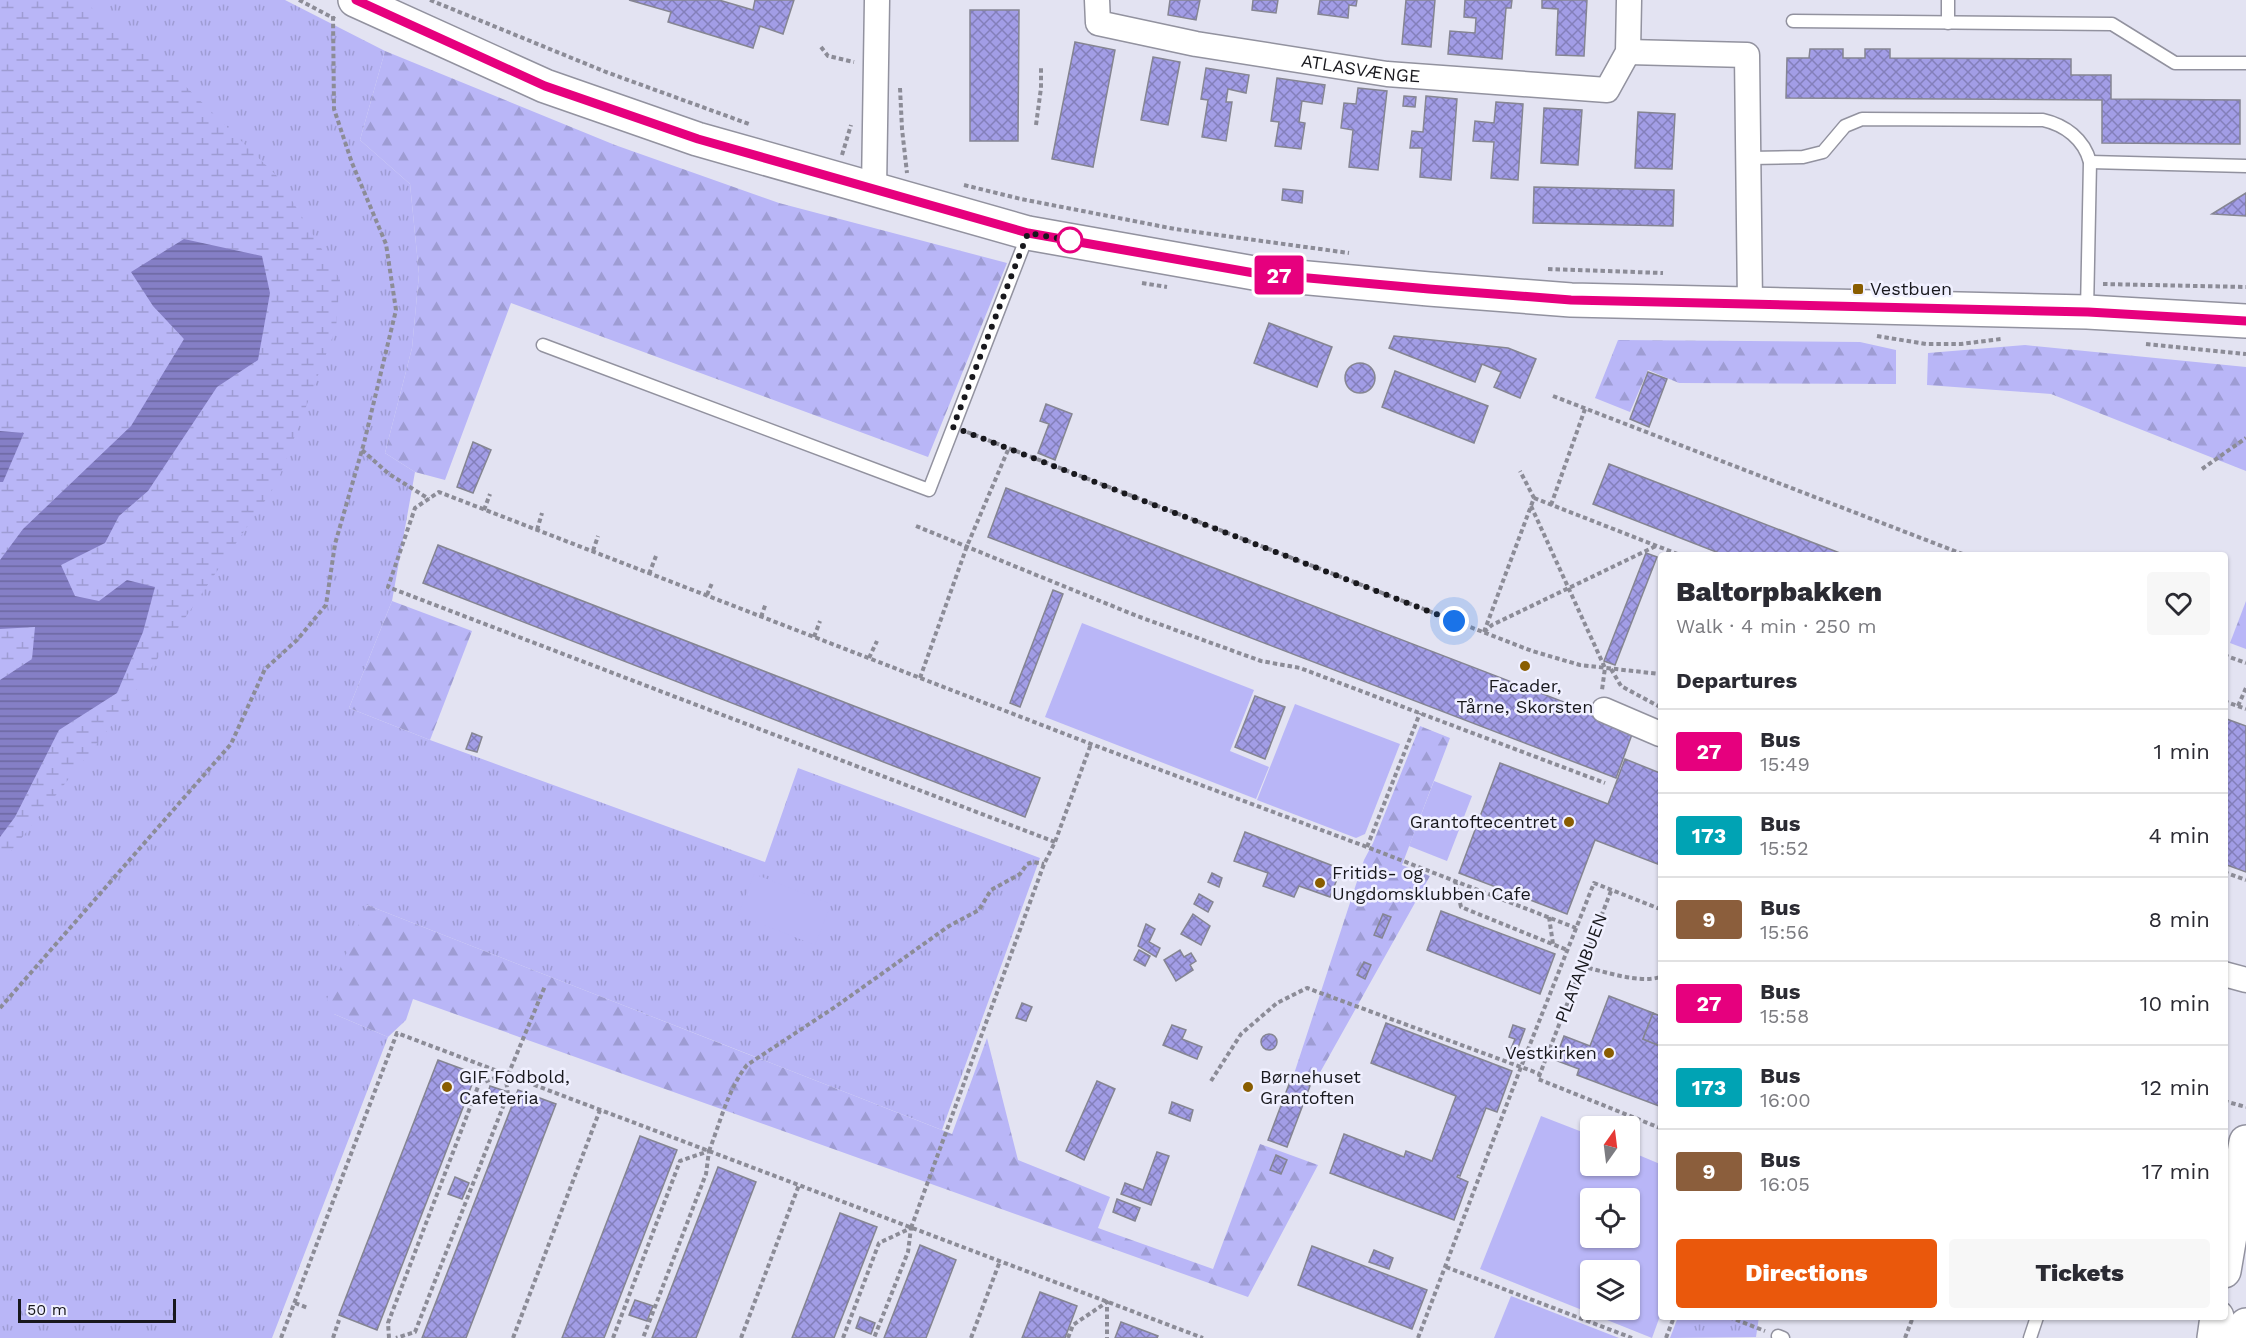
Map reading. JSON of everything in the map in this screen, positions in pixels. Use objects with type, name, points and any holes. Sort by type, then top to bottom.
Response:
[{"type":"street","points":[[875,176],[877,0]]},
{"type":"street","name":"ATLASVÆNGE","points":[[1097,0],[1098,23],[1196,44],[1387,74],[1607,90],[1628,52],[1629,0]]},
{"type":"street","points":[[344,4],[545,86],[698,139],[875,176],[1028,233],[1254,273],[1559,299],[1750,304],[2087,298],[2246,321]]},
{"type":"street","points":[[1628,52],[1747,55],[1750,304]]},
{"type":"street","points":[[1603,700],[1658,733]]},
{"type":"street","points":[[2228,975],[2246,980]]},
{"type":"street","points":[[2228,1248],[2246,1142]]},
{"type":"lane","points":[[1948,0],[1948,23]]},
{"type":"lane","points":[[1793,21],[2112,24],[2175,63],[2246,63]]},
{"type":"lane","points":[[1749,158],[1803,158],[1823,152],[1845,126],[1862,119],[2032,120],[2061,124],[2086,148],[2090,162],[2087,298]]},
{"type":"lane","points":[[2090,162],[2246,166]]},
{"type":"lane","points":[[543,345],[929,490],[1028,233]]},
{"type":"lane","points":[[2030,1338],[2036,1320]]},
{"type":"path","points":[[430,0],[606,72],[750,124]]},
{"type":"path","points":[[0,1008],[231,744],[265,669],[297,640],[326,605],[335,544],[362,450],[396,310],[386,243],[352,163],[334,109],[344,4]]},
{"type":"path","points":[[820,48],[828,56],[854,62]]},
{"type":"path","points":[[1036,125],[1041,88],[1041,66]]},
{"type":"path","points":[[832,150],[875,176],[908,171],[902,129],[900,79]]},
{"type":"path","points":[[953,182],[1021,199],[1175,229],[1352,253]]},
{"type":"path","points":[[1539,269],[1666,273]]},
{"type":"path","points":[[2087,298],[2246,287]]},
{"type":"path","points":[[1553,396],[1957,552]]},
{"type":"path","points":[[1551,505],[1585,409]]},
{"type":"path","points":[[953,427],[1532,651],[1570,663],[1658,674]]},
{"type":"path","points":[[2202,469],[2246,438]]},
{"type":"path","points":[[362,450],[389,474],[429,499]]},
{"type":"path","points":[[921,678],[967,546],[1008,450]]},
{"type":"path","points":[[1520,471],[1534,498],[1672,552]]},
{"type":"path","points":[[1055,842],[388,587],[416,508],[439,492],[1091,744],[1576,928]]},
{"type":"path","points":[[484,510],[490,494]]},
{"type":"path","points":[[1484,632],[1534,498]]},
{"type":"path","points":[[1531,506],[1605,668],[1603,700]]},
{"type":"path","points":[[537,530],[542,513]]},
{"type":"path","points":[[916,526],[1137,616],[1261,661],[1300,668],[1605,783]]},
{"type":"path","points":[[593,551],[598,536]]},
{"type":"path","points":[[1484,632],[1656,546]]},
{"type":"path","points":[[650,573],[656,556]]},
{"type":"path","points":[[707,595],[711,583]]},
{"type":"path","points":[[761,617],[766,603]]},
{"type":"path","points":[[814,637],[820,621]]},
{"type":"path","points":[[869,658],[877,641]]},
{"type":"path","points":[[2228,656],[2246,663]]},
{"type":"path","points":[[1611,669],[1621,687],[1658,706]]},
{"type":"path","points":[[2238,706],[2246,688]]},
{"type":"path","points":[[2228,702],[2246,710]]},
{"type":"path","points":[[1367,847],[1420,713]]},
{"type":"path","points":[[874,1338],[908,1252],[911,1228],[1044,864],[1055,842],[1091,744]]},
{"type":"path","points":[[643,1338],[706,1174],[709,1151],[741,1073],[747,1065],[949,927],[979,910],[991,890],[1020,874],[1027,864],[1033,862],[1044,864]]},
{"type":"path","points":[[2228,873],[2246,880]]},
{"type":"path","points":[[1454,881],[1461,907],[1567,950]]},
{"type":"path","points":[[1418,1338],[1594,883],[1658,908]]},
{"type":"path","name":"PLATANBUEN","points":[[1540,1074],[1611,891]]},
{"type":"path","points":[[1549,917],[1553,945]]},
{"type":"path","points":[[1581,966],[1622,976],[1658,978]]},
{"type":"path","points":[[396,1338],[415,1332],[508,1094],[507,1075],[545,986]]},
{"type":"path","points":[[1211,1081],[1241,1034],[1277,1003],[1307,988],[1540,1074],[1538,1079],[1658,1127]]},
{"type":"path","points":[[281,1338],[397,1033],[1200,1338]]},
{"type":"path","points":[[389,1338],[388,1323],[479,1084],[507,1075]]},
{"type":"path","points":[[2228,1102],[2246,1107]]},
{"type":"path","points":[[513,1338],[600,1110]]},
{"type":"path","points":[[613,1338],[680,1161],[709,1151]]},
{"type":"path","points":[[741,1338],[799,1185]]},
{"type":"path","points":[[843,1338],[879,1243],[911,1228]]},
{"type":"path","points":[[971,1338],[1000,1261]]},
{"type":"path","points":[[1446,1267],[1632,1338]]},
{"type":"path","points":[[1068,1338],[1073,1325],[1107,1302]]},
{"type":"path","points":[[1107,1302],[1107,1338]]},
{"type":"path","points":[[295,1303],[308,1308]]},
{"type":"path","points":[[333,1338],[339,1320]]},
{"type":"path","points":[[1666,1338],[1673,1320]]},
{"type":"path","points":[[1737,1320],[1780,1337]]},
{"type":"path","points":[[1905,1338],[1912,1320]]},
{"type":"green space","points":[[0,0],[285,0],[385,51],[360,140],[410,184],[419,274],[412,348],[385,453],[415,472],[392,601],[349,708],[430,740],[765,862],[798,768],[1040,858],[942,1130],[367,905],[334,1014],[388,1037],[272,1338],[0,1338]]},
{"type":"green space","points":[[0,0],[82,0],[172,73],[277,176],[340,279],[336,328],[277,483],[115,721],[0,865],[0,837],[15,817],[59,730],[117,693],[143,632],[155,587],[127,580],[99,601],[75,596],[61,565],[105,543],[119,516],[148,491],[217,387],[258,360],[153,306],[184,339],[131,426],[23,529],[0,560],[0,482],[3,482],[24,434],[0,431]]},
{"type":"green space","points":[[385,51],[615,145],[779,203],[1007,263],[928,457],[511,303],[445,480],[415,472],[385,453],[412,348],[419,274],[410,184],[360,140]]},
{"type":"green space","points":[[1618,340],[1860,342],[1896,350],[1896,384],[1679,383],[1648,370],[1630,412],[1595,398]]},
{"type":"green space","points":[[2025,345],[2246,367],[2246,471],[2051,394],[1927,385],[1928,353]]},
{"type":"green space","points":[[392,601],[472,631],[430,740],[349,708]]},
{"type":"green space","points":[[2246,601],[2246,649],[2230,643]]},
{"type":"green space","points":[[1082,623],[1254,690],[1230,751],[1269,767],[1256,799],[1045,717]]},
{"type":"green space","points":[[35,627],[32,659],[0,680],[0,629]]},
{"type":"green space","points":[[1295,704],[1400,744],[1365,834],[1356,838],[1257,800]]},
{"type":"green space","points":[[1420,726],[1450,738],[1402,865],[1430,876],[1313,1085],[1293,1077],[1364,860]]},
{"type":"green space","points":[[1434,781],[1472,796],[1447,861],[1409,846]]},
{"type":"green space","points":[[754,874],[831,904],[815,945],[738,915]]},
{"type":"green space","points":[[367,905],[952,1134],[987,1038],[1018,1160],[1110,1197],[1098,1228],[1213,1269],[1260,1144],[1318,1165],[1248,1297],[413,999],[406,1020],[388,1037],[334,1014],[327,999]]},
{"type":"green space","points":[[1541,1116],[1580,1131],[1580,1176],[1640,1176],[1640,1156],[1658,1163],[1659,1320],[1652,1338],[1607,1320],[1640,1320],[1640,1260],[1580,1260],[1580,1309],[1480,1269]]},
{"type":"green space","points":[[1511,1296],[1619,1338],[1494,1338]]},
{"type":"green space","points":[[1677,1320],[1759,1320],[1756,1337],[1670,1338]]},
{"type":"shaded area","points":[[184,239],[262,256],[270,293],[258,360],[217,387],[148,491],[119,516],[105,543],[61,565],[75,596],[99,601],[127,580],[155,587],[143,632],[117,693],[59,730],[15,817],[0,837],[0,680],[32,659],[35,627],[0,629],[0,560],[23,529],[131,426],[184,339],[153,306],[131,272]]},
{"type":"shaded area","points":[[0,431],[24,433],[3,482],[0,482]]},
{"type":"building","points":[[629,0],[719,0],[753,10],[755,0],[794,0],[783,34],[760,26],[753,48],[668,22],[671,12]]},
{"type":"building","points":[[1170,0],[1200,0],[1196,20],[1168,15]]},
{"type":"building","points":[[1253,0],[1278,0],[1276,13],[1252,10]]},
{"type":"building","points":[[1320,0],[1357,0],[1356,6],[1349,5],[1348,18],[1318,14]]},
{"type":"building","points":[[1406,0],[1435,0],[1431,47],[1402,44]]},
{"type":"building","points":[[1465,0],[1512,0],[1511,8],[1506,8],[1502,59],[1448,54],[1450,31],[1475,33],[1476,18],[1464,17]]},
{"type":"building","points":[[1542,0],[1587,0],[1584,56],[1556,55],[1558,9],[1542,8]]},
{"type":"building","points":[[970,10],[1019,10],[1018,141],[970,141]]},
{"type":"building","points":[[1075,42],[1115,50],[1093,167],[1052,159]]},
{"type":"building","points":[[1810,49],[1843,49],[1843,58],[1865,58],[1865,49],[1890,49],[1890,58],[2071,59],[2071,75],[2111,75],[2111,99],[2240,100],[2240,144],[2102,143],[2102,100],[1786,98],[1787,58],[1809,58]]},
{"type":"building","points":[[1153,57],[1180,62],[1168,125],[1141,120]]},
{"type":"building","points":[[1206,68],[1249,75],[1246,93],[1228,89],[1226,102],[1232,102],[1226,141],[1202,137],[1208,100],[1201,99]]},
{"type":"building","points":[[1277,78],[1325,85],[1322,104],[1302,101],[1299,122],[1305,123],[1301,149],[1275,146],[1279,122],[1271,121]]},
{"type":"building","points":[[1358,88],[1387,91],[1378,170],[1349,167],[1353,130],[1341,128],[1344,103],[1356,104]]},
{"type":"building","points":[[1404,96],[1416,97],[1415,107],[1403,106]]},
{"type":"building","points":[[1426,96],[1457,99],[1451,180],[1420,177],[1422,148],[1410,148],[1412,131],[1423,132]]},
{"type":"building","points":[[1496,102],[1523,104],[1518,180],[1491,178],[1494,142],[1473,141],[1475,121],[1494,123]]},
{"type":"building","points":[[1544,108],[1582,110],[1578,165],[1541,163]]},
{"type":"building","points":[[1638,112],[1675,114],[1672,169],[1635,168]]},
{"type":"building","points":[[1534,187],[1674,190],[1673,226],[1533,223]]},
{"type":"building","points":[[1283,189],[1303,191],[1302,203],[1282,200]]},
{"type":"building","points":[[2246,193],[2246,216],[2212,214]]},
{"type":"building","points":[[1269,323],[1332,347],[1317,387],[1254,363]]},
{"type":"building","points":[[1394,336],[1508,348],[1536,359],[1520,398],[1494,387],[1501,372],[1482,364],[1475,382],[1389,348]]},
{"type":"building","points":[[1360,363],[1370,368],[1375,378],[1370,388],[1360,393],[1350,388],[1345,378],[1350,368]]},
{"type":"building","points":[[1395,371],[1488,406],[1474,443],[1382,407]]},
{"type":"building","points":[[1648,372],[1667,379],[1649,427],[1630,419]]},
{"type":"building","points":[[1046,404],[1072,414],[1055,460],[1038,453],[1049,424],[1040,421]]},
{"type":"building","points":[[473,442],[491,450],[473,493],[457,487]]},
{"type":"building","points":[[1609,464],[1837,552],[1716,552],[1593,504]]},
{"type":"building","points":[[1006,488],[1634,729],[1616,778],[988,537]]},
{"type":"building","points":[[438,545],[1040,778],[1025,817],[423,583]]},
{"type":"building","points":[[1646,553],[1657,557],[1615,665],[1604,661]]},
{"type":"building","points":[[1053,590],[1063,594],[1020,707],[1010,703]]},
{"type":"building","points":[[1255,696],[1285,707],[1265,759],[1235,747]]},
{"type":"building","points":[[2228,719],[2246,726],[2246,872],[2228,865]]},
{"type":"building","points":[[472,733],[482,737],[477,752],[466,749]]},
{"type":"building","name":"Grantoftecentret","points":[[1625,759],[1658,772],[1658,864],[1595,840],[1567,914],[1459,873],[1500,763],[1608,804]]},
{"type":"building","points":[[1245,832],[1341,869],[1330,897],[1299,886],[1294,897],[1263,886],[1268,873],[1234,861]]},
{"type":"building","points":[[1212,873],[1222,878],[1219,887],[1208,882]]},
{"type":"building","points":[[1199,894],[1213,902],[1208,912],[1194,904]]},
{"type":"building","points":[[1441,911],[1555,954],[1540,994],[1427,950]]},
{"type":"building","points":[[1193,914],[1210,926],[1201,945],[1181,934]]},
{"type":"building","points":[[1383,914],[1391,917],[1382,938],[1374,935]]},
{"type":"building","points":[[1146,924],[1155,929],[1149,942],[1160,948],[1156,957],[1138,946]]},
{"type":"building","points":[[1139,950],[1150,956],[1145,966],[1134,960]]},
{"type":"building","points":[[1180,950],[1184,957],[1191,953],[1196,961],[1190,965],[1193,970],[1176,981],[1164,960]]},
{"type":"building","points":[[1364,962],[1371,965],[1365,979],[1357,975]]},
{"type":"building","name":"Vestkirken","points":[[1609,996],[1653,1013],[1643,1039],[1658,1045],[1658,1106],[1577,1075],[1579,1069],[1555,1060],[1564,1036],[1590,1046]]},
{"type":"building","points":[[1022,1003],[1032,1007],[1026,1021],[1016,1018]]},
{"type":"building","points":[[1653,1013],[1658,1015],[1658,1045],[1643,1039]]},
{"type":"building","points":[[1386,1023],[1512,1071],[1497,1112],[1486,1108],[1460,1176],[1457,1177],[1468,1182],[1454,1220],[1330,1173],[1344,1134],[1404,1157],[1406,1151],[1432,1161],[1456,1096],[1371,1063]]},
{"type":"building","points":[[1172,1025],[1186,1030],[1182,1039],[1202,1047],[1197,1059],[1163,1045]]},
{"type":"building","points":[[1513,1025],[1525,1029],[1516,1053],[1510,1051],[1515,1039],[1509,1037]]},
{"type":"building","points":[[1269,1034],[1275,1036],[1277,1042],[1275,1048],[1269,1050],[1263,1048],[1261,1042],[1263,1036]]},
{"type":"building","points":[[438,1060],[476,1074],[377,1330],[339,1315]]},
{"type":"building","points":[[1291,1079],[1310,1086],[1287,1147],[1268,1140]]},
{"type":"building","points":[[1097,1081],[1115,1089],[1084,1160],[1066,1151]]},
{"type":"building","points":[[490,1086],[505,1091],[502,1098],[488,1093]]},
{"type":"building","points":[[518,1090],[556,1104],[466,1338],[422,1338]]},
{"type":"building","points":[[1172,1102],[1193,1110],[1190,1121],[1169,1113]]},
{"type":"building","points":[[640,1136],[677,1150],[604,1338],[562,1338]]},
{"type":"building","points":[[1157,1152],[1169,1156],[1151,1205],[1121,1194],[1125,1183],[1143,1190]]},
{"type":"building","points":[[1276,1155],[1287,1160],[1281,1174],[1270,1170]]},
{"type":"building","points":[[718,1167],[756,1182],[696,1338],[652,1338]]},
{"type":"building","points":[[455,1177],[469,1183],[462,1199],[448,1194]]},
{"type":"building","points":[[1117,1199],[1140,1208],[1135,1221],[1113,1212]]},
{"type":"building","points":[[840,1213],[877,1227],[834,1338],[792,1338]]},
{"type":"building","points":[[920,1245],[956,1260],[926,1338],[884,1338]]},
{"type":"building","points":[[1312,1246],[1427,1290],[1412,1329],[1298,1285]]},
{"type":"building","points":[[1374,1250],[1393,1258],[1389,1269],[1369,1262]]},
{"type":"building","points":[[1040,1292],[1077,1306],[1065,1338],[1022,1338]]},
{"type":"building","points":[[635,1300],[653,1306],[647,1321],[629,1315]]},
{"type":"building","points":[[860,1317],[875,1323],[871,1334],[856,1328]]},
{"type":"building","points":[[1121,1322],[1158,1336],[1157,1338],[1115,1338]]},
{"type":"bus line","name":"27","points":[[356,0],[545,86],[698,139],[1028,233],[1254,273],[1571,300],[2088,312],[2246,321]]},
{"type":"place","name":"Vestbuen","points":[[1858,289]]},
{"type":"place","name":"Facader, Tårne, Skorsten","points":[[1525,666]]},
{"type":"place","name":"Grantoftecentret","points":[[1569,822]]},
{"type":"place","name":"Fritids- og Ungdomsklubben Cafe","points":[[1320,883]]},
{"type":"place","name":"Vestkirken","points":[[1609,1053]]},
{"type":"place","name":"GIF Fodbold, Cafeteria","points":[[447,1087]]},
{"type":"place","name":"Børnehuset Grantoften","points":[[1248,1087]]},
{"type":"route","points":[[1070,240],[1074,241],[1028,233],[953,427],[1454,621]]}]
